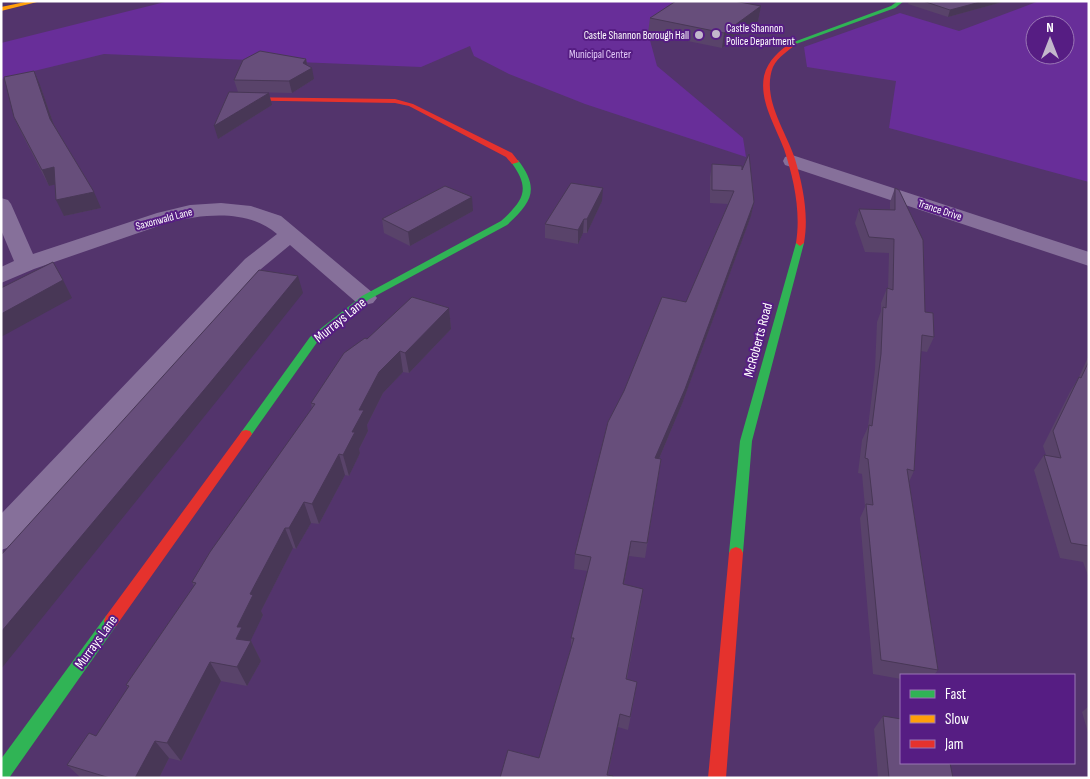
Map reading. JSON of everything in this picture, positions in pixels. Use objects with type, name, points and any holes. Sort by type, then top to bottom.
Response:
[{"type":"street","points":[[1,9],[39,1]]},
{"type":"street","name":"McRoberts Road","points":[[717,778],[746,441],[802,238],[802,215],[792,161],[767,100],[764,81],[772,62],[785,48],[800,40],[893,7],[902,1]]},
{"type":"street","name":"Murrays Lane","points":[[1,774],[314,339],[365,298],[504,223],[521,208],[529,191],[524,172],[509,155],[411,105],[395,101],[228,99]]},
{"type":"street","name":"Trance Drive","points":[[792,161],[1089,259]]},
{"type":"street","points":[[1,204],[26,264]]},
{"type":"street","name":"Saxonwald Lane","points":[[1,276],[26,264],[164,217],[190,211],[221,209],[252,212],[274,220],[365,298]]},
{"type":"street","points":[[1,536],[253,264],[290,234]]},
{"type":"green space","name":"Municipal Center","points":[[169,1],[755,1],[668,19],[648,33],[657,66],[743,138],[746,157],[585,104],[509,74],[474,56],[470,46],[421,67],[104,54],[1,79],[1,43]]},
{"type":"green space","points":[[1039,1],[1089,1],[1089,182],[889,128],[896,81],[807,67],[804,47],[900,13],[959,31]]},
{"type":"building","points":[[676,1],[734,1],[761,6],[724,33],[650,18]]},
{"type":"building","points":[[923,1],[984,1],[950,10]]},
{"type":"building","points":[[260,51],[306,59],[303,63],[312,68],[289,81],[234,80],[243,60]]},
{"type":"building","points":[[34,71],[50,119],[94,192],[56,200],[54,167],[42,170],[14,117],[4,77]]},
{"type":"building","points":[[229,92],[269,93],[214,126]]},
{"type":"building","points":[[749,154],[754,202],[685,389],[655,458],[661,459],[647,543],[631,541],[623,584],[643,589],[626,679],[637,682],[630,717],[620,714],[607,775],[613,776],[613,778],[500,778],[508,750],[539,758],[574,638],[571,638],[591,557],[575,554],[608,422],[624,391],[662,297],[686,302],[734,191],[712,190],[712,164],[742,166],[742,170]]},
{"type":"building","points":[[571,183],[603,188],[587,219],[584,219],[578,230],[545,224]]},
{"type":"building","points":[[445,186],[472,197],[408,232],[382,219]]},
{"type":"building","points":[[895,188],[899,190],[923,240],[925,312],[933,313],[934,337],[922,335],[914,471],[907,469],[938,670],[881,660],[866,504],[873,505],[868,459],[865,458],[869,425],[872,426],[881,354],[883,307],[886,308],[887,288],[893,290],[894,239],[869,237],[859,209],[895,210]]},
{"type":"building","points":[[53,262],[63,280],[1,314],[1,288]]},
{"type":"building","points":[[259,270],[298,276],[1,632],[1,555]]},
{"type":"building","points":[[412,297],[449,308],[405,353],[400,351],[379,372],[359,410],[364,410],[352,432],[355,432],[343,455],[339,454],[312,504],[304,502],[289,528],[285,528],[250,594],[253,595],[237,627],[242,627],[236,639],[251,641],[237,667],[210,662],[167,743],[155,741],[135,778],[110,778],[67,765],[89,733],[96,736],[129,686],[126,685],[196,583],[192,582],[210,552],[315,404],[311,403],[344,353],[365,338],[367,339]]},
{"type":"building","points":[[1089,361],[1089,546],[1071,543],[1044,455],[1061,458],[1053,431],[1079,377],[1081,378]]},
{"type":"building","points":[[883,716],[900,719],[900,764],[950,764],[953,778],[889,778]]},
{"type":"traffic: fast","points":[[794,43],[893,7],[902,1]]},
{"type":"traffic: fast","points":[[246,434],[314,339],[365,298],[504,223],[519,209],[527,195],[528,187],[522,171],[515,162]]},
{"type":"traffic: fast","points":[[736,553],[746,441],[800,243]]},
{"type":"traffic: fast","points":[[1,774],[111,621]]},
{"type":"traffic: slow","points":[[1,9],[39,1]]},
{"type":"traffic: jam","points":[[794,43],[779,54],[771,65],[767,78],[767,91],[770,105],[787,148],[800,195],[802,221],[800,243]]},
{"type":"traffic: jam","points":[[234,99],[395,101],[411,105],[509,155],[515,162]]},
{"type":"traffic: jam","points":[[111,621],[246,434]]},
{"type":"traffic: jam","points":[[717,778],[736,553]]},
{"type":"place","name":"Castle Shannon Police Department","points":[[716,34]]},
{"type":"place","name":"Castle Shannon Borough Hall","points":[[699,35]]}]
